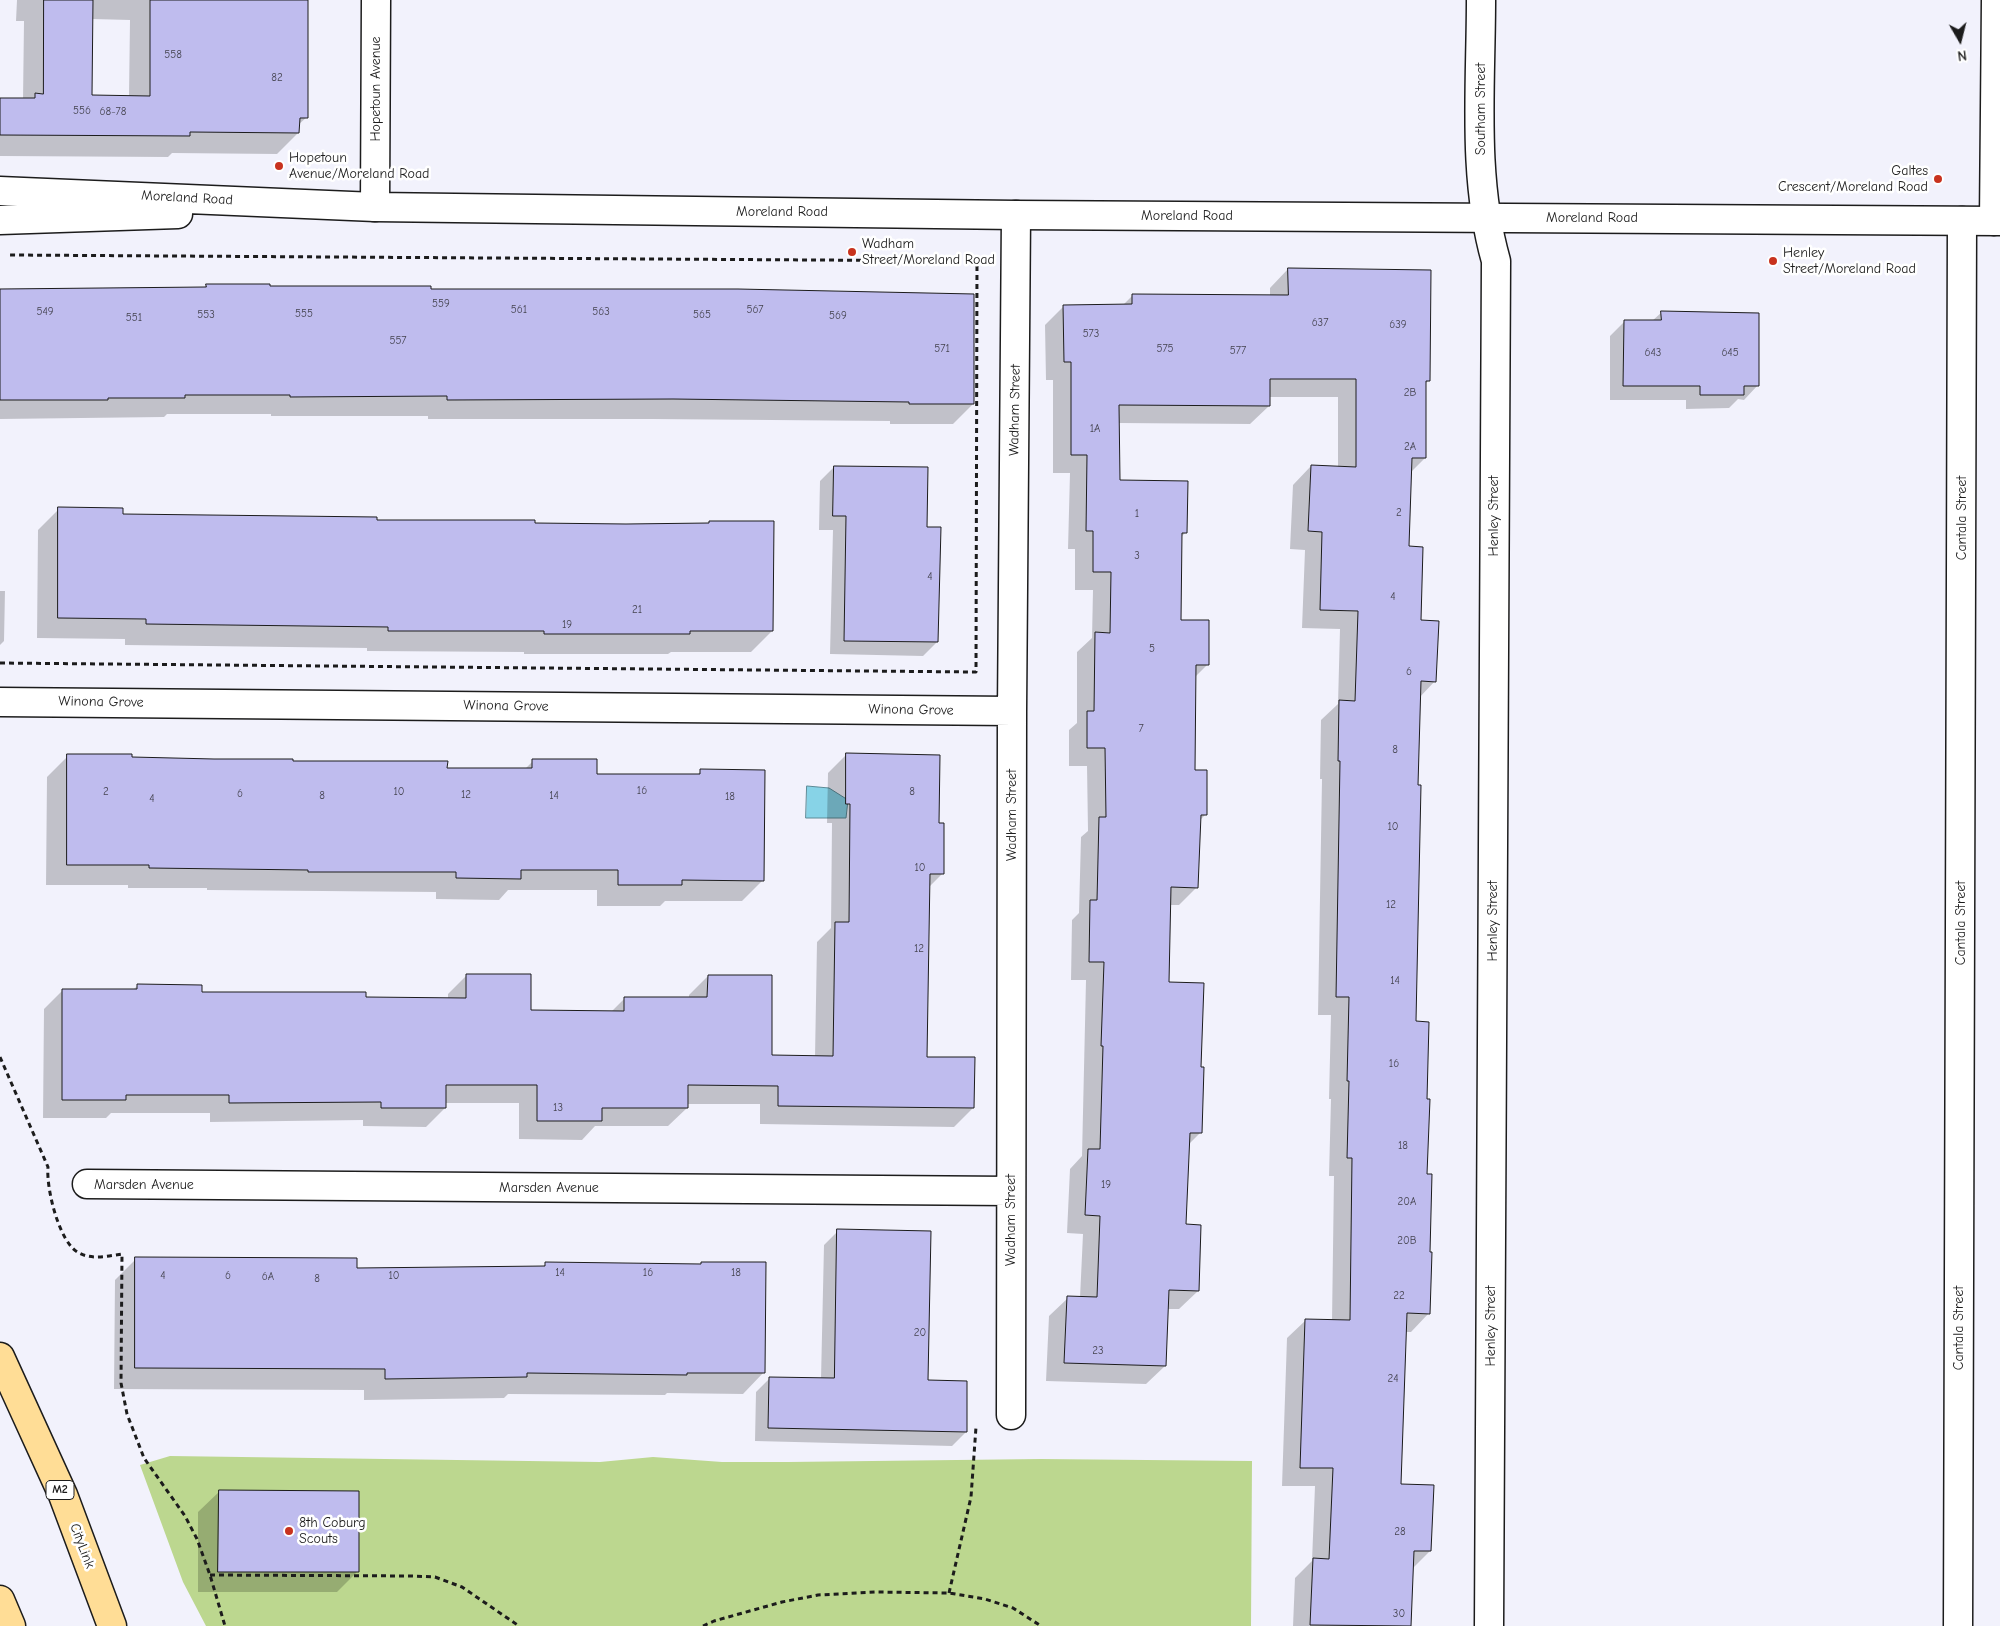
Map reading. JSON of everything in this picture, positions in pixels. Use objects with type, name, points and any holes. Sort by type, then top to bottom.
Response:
[{"type":"highway","name":"CityLink","points":[[0,1357],[63,1495],[112,1626]]},
{"type":"highway","points":[[0,1600],[11,1626]]},
{"type":"street","name":"Hopetoun Avenue","points":[[374,208],[376,0]]},
{"type":"street","name":"Southam Street","points":[[1481,0],[1481,165],[1487,218]]},
{"type":"street","points":[[1996,0],[1997,221]]},
{"type":"street","name":"Moreland Road","points":[[0,190],[374,208],[1016,215],[1997,221]]},
{"type":"street","name":"Moreland Road","points":[[0,220],[374,208]]},
{"type":"street","name":"Wadham Street","points":[[1011,1415],[1012,711],[1016,215]]},
{"type":"street","name":"Henley Street","points":[[1487,218],[1496,261],[1489,1626]]},
{"type":"street","name":"Cantala Street","points":[[1958,1626],[1962,221]]},
{"type":"street","name":"Winona Grove","points":[[0,702],[1012,711]]},
{"type":"street","name":"Marsden Avenue","points":[[87,1184],[1011,1191]]},
{"type":"path","points":[[0,255],[978,261],[978,271],[976,672],[0,663]]},
{"type":"path","points":[[0,1057],[48,1167],[47,1179],[50,1199],[66,1239],[77,1253],[90,1257],[122,1254],[121,1383],[127,1414],[144,1458],[185,1516],[197,1539],[225,1626]]},
{"type":"path","points":[[949,1593],[971,1497],[976,1427]]},
{"type":"path","points":[[210,1575],[435,1577],[462,1586],[518,1626]]},
{"type":"path","points":[[703,1626],[714,1621],[782,1602],[818,1595],[876,1592],[949,1593],[986,1599],[1013,1608],[1041,1626]]},
{"type":"green space","points":[[170,1456],[600,1462],[653,1457],[722,1462],[1041,1459],[1252,1461],[1251,1626],[206,1626],[183,1582],[140,1465]]},
{"type":"water","points":[[807,786],[829,788],[848,800],[846,818],[806,818]]},
{"type":"building","points":[[44,0],[93,0],[92,95],[150,96],[150,0],[308,0],[308,118],[300,118],[299,133],[190,132],[190,136],[0,135],[0,98],[35,98],[35,93],[43,94]]},
{"type":"building","points":[[1288,268],[1431,270],[1430,381],[1426,381],[1426,458],[1412,458],[1409,546],[1423,547],[1421,620],[1439,621],[1436,682],[1421,681],[1418,785],[1421,785],[1416,1021],[1429,1022],[1427,1099],[1430,1099],[1427,1174],[1432,1174],[1430,1252],[1432,1252],[1430,1314],[1407,1313],[1401,1484],[1434,1485],[1431,1551],[1414,1551],[1411,1626],[1310,1625],[1313,1558],[1329,1559],[1333,1468],[1300,1468],[1305,1319],[1350,1320],[1352,1158],[1347,1158],[1349,997],[1336,997],[1340,761],[1338,761],[1339,700],[1355,701],[1358,611],[1320,610],[1322,532],[1308,531],[1311,465],[1356,467],[1356,379],[1270,379],[1270,406],[1119,405],[1120,480],[1188,481],[1187,533],[1182,533],[1181,620],[1209,620],[1209,665],[1196,665],[1195,770],[1207,770],[1207,815],[1201,815],[1198,888],[1171,887],[1169,982],[1204,983],[1201,1067],[1204,1067],[1202,1133],[1190,1133],[1186,1224],[1201,1225],[1199,1291],[1169,1290],[1166,1366],[1064,1363],[1067,1296],[1097,1297],[1100,1216],[1085,1215],[1088,1149],[1100,1149],[1104,962],[1089,962],[1090,900],[1097,900],[1099,817],[1106,817],[1105,748],[1087,748],[1087,711],[1094,711],[1095,632],[1110,633],[1111,572],[1093,572],[1093,531],[1086,531],[1087,455],[1071,455],[1071,362],[1064,362],[1063,305],[1132,304],[1132,294],[1288,295]]},
{"type":"building","points":[[206,284],[431,286],[431,289],[738,289],[974,294],[974,404],[673,399],[447,400],[447,396],[290,397],[290,395],[185,395],[185,398],[108,398],[108,400],[0,400],[0,289],[206,287]]},
{"type":"building","points":[[1661,311],[1759,313],[1759,386],[1744,386],[1744,395],[1700,395],[1700,386],[1623,386],[1624,320],[1661,320]]},
{"type":"building","points":[[834,466],[928,467],[927,527],[941,527],[938,642],[844,641],[846,516],[833,516]]},
{"type":"building","points":[[58,507],[123,508],[123,514],[377,517],[377,520],[535,520],[535,523],[626,524],[774,521],[773,631],[690,631],[690,634],[544,634],[544,631],[388,631],[388,627],[146,624],[146,619],[58,618]]},
{"type":"building","points":[[846,753],[940,755],[939,823],[944,823],[944,874],[930,874],[927,1057],[975,1057],[974,1108],[778,1106],[778,1086],[688,1085],[688,1108],[602,1108],[602,1121],[537,1121],[537,1085],[446,1085],[446,1108],[381,1108],[381,1102],[229,1103],[229,1095],[126,1095],[126,1100],[62,1100],[62,989],[137,989],[137,984],[202,985],[202,992],[366,992],[366,997],[466,998],[466,974],[531,974],[531,1010],[624,1011],[624,997],[707,997],[708,975],[772,975],[772,1055],[833,1056],[835,922],[849,922],[850,804],[846,804]]},
{"type":"building","points":[[67,754],[132,754],[132,757],[293,759],[293,761],[448,761],[447,768],[532,768],[532,759],[597,759],[597,774],[700,774],[700,769],[765,770],[764,881],[682,880],[682,885],[618,885],[618,870],[521,870],[521,879],[456,878],[456,872],[308,872],[308,870],[149,868],[149,865],[67,865]]},
{"type":"building","points":[[837,1229],[931,1231],[928,1380],[967,1381],[967,1432],[768,1428],[769,1377],[834,1378]]},
{"type":"building","points":[[135,1257],[357,1258],[357,1268],[545,1266],[545,1262],[701,1264],[701,1262],[766,1262],[765,1373],[687,1373],[687,1375],[527,1373],[527,1377],[385,1379],[385,1369],[135,1368]]},
{"type":"building","name":"8th Coburg Scouts","points":[[219,1490],[359,1491],[359,1572],[218,1572]]},
{"type":"place","name":"Hopetoun Avenue/Moreland Road","points":[[279,166]]},
{"type":"place","name":"Galtes Crescent/Moreland Road","points":[[1938,179]]},
{"type":"place","name":"Wadham Street/Moreland Road","points":[[852,252]]},
{"type":"place","name":"Henley Street/Moreland Road","points":[[1773,261]]},
{"type":"place","name":"8th Coburg Scouts","points":[[289,1531]]}]
